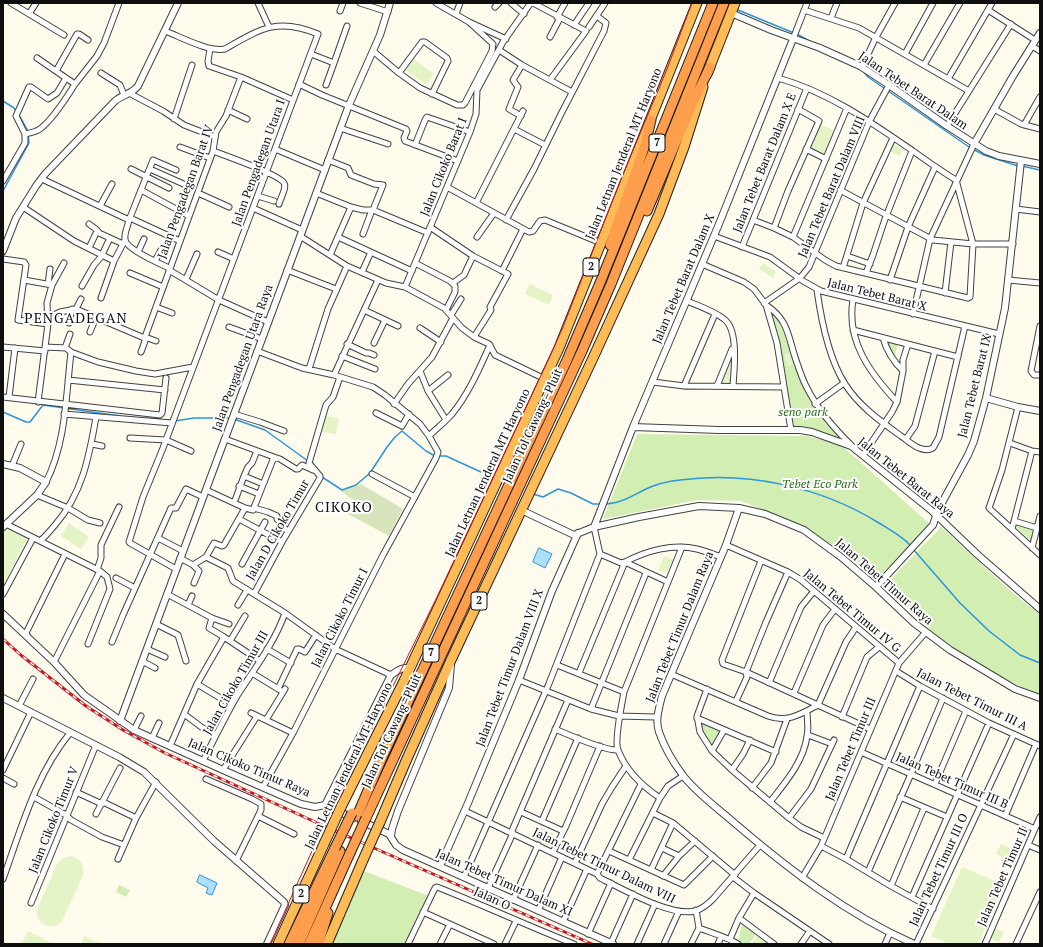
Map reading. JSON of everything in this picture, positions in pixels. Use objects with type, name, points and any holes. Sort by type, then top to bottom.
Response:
[{"type":"highway","name":"Jalan Letnan Jenderal MT Haryono","points":[[278,944],[324,844],[404,681],[545,379],[571,318],[697,3]]},
{"type":"highway","name":"Jalan Tol Cawang–Pluit","points":[[518,476],[600,283],[713,3]]},
{"type":"highway","name":"Jalan Tol Cawang–Pluit","points":[[358,816],[518,476],[577,362],[611,284],[724,3]]},
{"type":"highway","name":"2","points":[[327,944],[434,699],[589,367],[664,202],[710,67],[735,3]]},
{"type":"highway","points":[[611,284],[624,261],[660,181],[692,104],[710,67]]},
{"type":"highway","points":[[600,283],[613,234],[645,145],[651,120]]},
{"type":"highway","name":"Jalan Tol Cawang–Pluit","points":[[343,853],[385,751],[510,493]]},
{"type":"highway","points":[[434,699],[440,697],[444,699]]},
{"type":"highway","points":[[318,944],[343,853],[358,816]]},
{"type":"highway","points":[[290,944],[343,853]]},
{"type":"highway","name":"7","points":[[299,944],[343,853]]},
{"type":"highway","name":"7","points":[[309,944],[343,853]]},
{"type":"street","points":[[11,3],[64,35]]},
{"type":"street","points":[[29,14],[36,3]]},
{"type":"street","points":[[3,181],[22,148],[28,133],[40,129],[45,125],[98,54],[104,43],[119,3]]},
{"type":"street","points":[[3,251],[13,225],[42,179],[87,129],[115,101],[136,89],[178,3]]},
{"type":"street","points":[[164,30],[210,49],[225,49],[260,29],[269,27],[258,3]]},
{"type":"street","points":[[340,11],[343,3]]},
{"type":"street","points":[[360,3],[388,12]]},
{"type":"street","name":"Jalan Pengadegan Utara Raya","points":[[120,721],[324,170],[349,105],[373,51],[390,3]]},
{"type":"street","points":[[437,3],[469,22],[506,39]]},
{"type":"street","points":[[456,14],[460,3]]},
{"type":"street","points":[[511,3],[524,14]]},
{"type":"street","points":[[532,3],[558,18],[586,31],[550,80]]},
{"type":"street","name":"Jalan Cikoko Barat I","points":[[405,287],[470,132],[476,114],[476,90],[506,39],[532,3]]},
{"type":"street","points":[[550,37],[565,3]]},
{"type":"street","points":[[574,25],[588,3]]},
{"type":"street","points":[[589,28],[605,3]]},
{"type":"street","points":[[795,34],[807,3]]},
{"type":"street","points":[[831,18],[837,3]]},
{"type":"street","points":[[859,66],[895,3]]},
{"type":"street","points":[[904,54],[933,3]]},
{"type":"street","points":[[924,65],[960,3]]},
{"type":"street","points":[[948,79],[992,3]]},
{"type":"street","points":[[804,10],[859,28],[969,91]]},
{"type":"street","points":[[988,10],[1035,40]]},
{"type":"street","name":"Jalan Tebet Barat Dalam","points":[[731,13],[795,34],[859,66],[887,89],[986,151],[1020,166],[1040,164]]},
{"type":"street","points":[[506,220],[526,184],[607,24],[597,16]]},
{"type":"street","points":[[373,51],[399,73],[432,94],[457,105],[466,103],[492,51],[493,44],[469,22]]},
{"type":"street","points":[[947,126],[1011,24]]},
{"type":"street","name":"Jalan Pengadegan Utara I","points":[[150,555],[129,542],[143,497],[173,422],[318,34],[294,26],[280,25],[269,27]]},
{"type":"street","points":[[326,85],[347,26]]},
{"type":"street","points":[[913,314],[930,239],[956,180],[994,109],[1040,33]]},
{"type":"street","points":[[56,71],[77,34],[88,40]]},
{"type":"street","name":"Jalan Tebet Barat Dalam X","points":[[594,527],[633,427],[687,302],[795,34]]},
{"type":"street","points":[[399,73],[422,42],[425,42],[448,61],[432,94]]},
{"type":"street","points":[[1032,46],[1040,51]]},
{"type":"street","points":[[210,49],[208,61],[209,66],[241,77],[293,100]]},
{"type":"street","points":[[499,50],[522,65],[572,92]]},
{"type":"street","points":[[311,54],[334,63]]},
{"type":"street","points":[[38,58],[75,84]]},
{"type":"street","points":[[174,119],[192,65]]},
{"type":"street","points":[[476,203],[522,113],[509,109],[518,87],[513,80],[522,65]]},
{"type":"street","points":[[101,73],[120,85],[127,94],[163,111],[184,126],[215,137]]},
{"type":"street","name":"Jalan Pengadegan Barat IV","points":[[141,352],[169,269],[213,151],[217,129],[228,110],[241,77]]},
{"type":"street","points":[[28,133],[16,115],[30,87],[49,99],[57,93],[66,78]]},
{"type":"street","points":[[753,220],[774,228],[792,238],[831,264],[890,280],[968,298],[970,297],[973,244],[956,180],[869,122],[825,95],[778,78]]},
{"type":"street","points":[[299,84],[406,129],[407,131],[404,140],[458,161]]},
{"type":"street","name":"Jalan Tebet Barat Dalam X E","points":[[742,247],[807,88]]},
{"type":"street","name":"Jalan Tebet Barat Dalam VIII","points":[[765,304],[800,278],[809,267],[816,254],[840,190],[869,122],[887,89]]},
{"type":"street","points":[[1024,125],[1040,97]]},
{"type":"street","points":[[792,238],[847,108]]},
{"type":"street","points":[[774,228],[819,121],[798,109]]},
{"type":"street","points":[[994,109],[1024,125],[1040,129]]},
{"type":"street","points":[[228,110],[247,119]]},
{"type":"street","points":[[415,145],[427,117],[470,132]]},
{"type":"street","points":[[340,128],[388,144]]},
{"type":"street","points":[[514,129],[545,145]]},
{"type":"street","points":[[843,268],[863,203],[893,138]]},
{"type":"street","points":[[180,147],[210,158]]},
{"type":"street","points":[[275,149],[324,170]]},
{"type":"street","points":[[806,149],[826,159]]},
{"type":"street","points":[[213,151],[266,172],[281,180],[284,184],[276,203],[258,196]]},
{"type":"street","points":[[866,273],[912,151]]},
{"type":"street","points":[[101,298],[114,261],[124,242],[130,219],[153,160],[176,170]]},
{"type":"street","points":[[328,160],[348,168],[351,175],[374,184],[383,185],[363,234]]},
{"type":"street","name":"Jalan Tebet Barat IX","points":[[876,587],[933,525],[936,515],[974,441],[986,398],[1005,308],[1013,244],[1020,166]]},
{"type":"street","points":[[890,280],[908,227],[935,167]]},
{"type":"street","points":[[131,169],[169,188]]},
{"type":"street","points":[[150,169],[188,186]]},
{"type":"street","points":[[42,179],[180,241]]},
{"type":"street","points":[[100,206],[112,184]]},
{"type":"street","points":[[446,187],[531,232],[540,221],[545,220],[601,243]]},
{"type":"street","points":[[141,190],[189,216]]},
{"type":"street","points":[[840,190],[930,239],[973,244],[1013,244]]},
{"type":"street","points":[[198,193],[229,208]]},
{"type":"street","points":[[316,193],[351,207],[363,210],[372,210],[429,230],[508,275],[490,307],[491,310],[474,336]]},
{"type":"street","points":[[23,207],[74,241],[114,261]]},
{"type":"street","points":[[330,255],[351,207]]},
{"type":"street","points":[[253,208],[301,233],[347,266],[378,280],[395,286],[405,287],[446,310],[462,328],[490,345],[495,355],[545,379]]},
{"type":"street","points":[[1016,209],[1040,212]]},
{"type":"street","points":[[477,237],[494,213]]},
{"type":"street","points":[[89,224],[97,231],[110,238],[124,242],[138,252],[186,279],[219,300],[268,322]]},
{"type":"street","points":[[502,271],[523,229]]},
{"type":"street","points":[[89,248],[97,231]]},
{"type":"street","name":"Jalan Tebet Barat X","points":[[714,236],[770,257],[817,290],[853,300],[1000,334]]},
{"type":"street","points":[[338,237],[412,271]]},
{"type":"street","points":[[82,286],[94,265],[102,255],[110,238]]},
{"type":"street","points":[[138,252],[144,239]]},
{"type":"street","points":[[945,293],[951,242]]},
{"type":"street","points":[[155,261],[161,250]]},
{"type":"street","points":[[218,252],[234,259]]},
{"type":"street","points":[[362,272],[371,252]]},
{"type":"street","points":[[186,279],[197,254]]},
{"type":"street","points":[[453,284],[464,275],[474,256]]},
{"type":"street","points":[[847,256],[870,264]]},
{"type":"street","points":[[3,259],[25,263],[26,265],[18,320],[48,321],[60,312],[74,309],[142,337],[156,341]]},
{"type":"street","points":[[50,285],[64,263]]},
{"type":"street","points":[[416,263],[453,284],[456,288],[446,310]]},
{"type":"street","points":[[702,264],[744,282],[754,289],[765,304],[783,321],[790,337],[796,360],[806,385],[816,404],[829,423],[851,446]]},
{"type":"street","points":[[309,370],[328,309],[347,266]]},
{"type":"street","points":[[38,402],[48,321],[47,303],[50,285],[50,269]]},
{"type":"street","points":[[287,270],[336,289]]},
{"type":"street","points":[[130,273],[163,287]]},
{"type":"street","points":[[24,280],[50,285]]},
{"type":"street","points":[[334,375],[347,344],[378,280]]},
{"type":"street","points":[[1008,280],[1040,283]]},
{"type":"street","points":[[817,290],[831,351],[844,383],[863,405],[885,424],[913,445],[924,450],[930,449],[936,444],[941,431],[965,326]]},
{"type":"street","points":[[69,323],[74,309],[81,299]]},
{"type":"street","points":[[394,404],[408,384],[432,357],[441,342],[460,299]]},
{"type":"street","points":[[853,300],[851,320],[865,363],[880,384],[896,402]]},
{"type":"street","points":[[687,302],[722,317],[729,324],[732,330],[734,346],[733,386]]},
{"type":"street","points":[[765,304],[777,343],[791,430]]},
{"type":"street","points":[[156,307],[172,313]]},
{"type":"street","points":[[364,310],[398,326]]},
{"type":"street","points":[[684,386],[715,314]]},
{"type":"street","points":[[90,332],[96,317]]},
{"type":"street","points":[[374,343],[385,320]]},
{"type":"street","points":[[1040,326],[1031,371],[1034,375],[1040,375]]},
{"type":"street","points":[[229,327],[262,339]]},
{"type":"street","points":[[420,328],[441,342]]},
{"type":"street","points":[[853,330],[958,357]]},
{"type":"street","points":[[65,348],[70,334]]},
{"type":"street","points":[[883,338],[886,350],[903,371]]},
{"type":"street","points":[[347,344],[374,355]]},
{"type":"street","points":[[864,455],[885,424],[896,402],[903,371],[903,360],[908,344]]},
{"type":"street","points":[[257,351],[294,366],[334,375],[373,387],[409,414],[420,424],[429,436],[446,420],[468,390],[490,345]]},
{"type":"street","points":[[717,386],[734,346]]},
{"type":"street","points":[[3,347],[45,349],[65,348],[98,362],[136,372],[155,374],[193,367]]},
{"type":"street","points":[[15,348],[6,397],[38,402],[160,415],[162,413],[166,378]]},
{"type":"street","points":[[906,439],[915,426],[935,351]]},
{"type":"street","points":[[72,352],[59,447],[46,482],[37,496],[4,526],[33,538],[107,577],[110,589],[88,644]]},
{"type":"street","points":[[342,356],[375,369]]},
{"type":"street","points":[[420,371],[428,391],[446,420]]},
{"type":"street","points":[[428,391],[448,375]]},
{"type":"street","points":[[314,470],[310,462],[326,405],[333,397],[340,377]]},
{"type":"street","points":[[68,380],[165,390]]},
{"type":"street","points":[[653,382],[684,386],[784,387]]},
{"type":"street","points":[[816,404],[844,383]]},
{"type":"street","points":[[986,398],[1018,407],[1040,411]]},
{"type":"street","points":[[1018,407],[1010,443],[990,508],[1040,555]]},
{"type":"street","points":[[64,413],[96,417],[173,422]]},
{"type":"street","points":[[376,413],[402,426],[409,414]]},
{"type":"street","points":[[40,542],[68,508],[83,478],[92,444],[96,417]]},
{"type":"street","points":[[233,417],[260,422],[284,431]]},
{"type":"street","name":"Jalan Tebet Barat Raya","points":[[633,427],[719,430],[791,430],[812,432],[851,446],[864,455],[936,515],[978,555],[1040,610]]},
{"type":"street","name":"Jalan Cikoko Timur I","points":[[263,787],[294,733],[383,555],[437,456],[429,436]]},
{"type":"street","points":[[130,438],[166,440],[191,451]]},
{"type":"street","points":[[225,438],[281,459],[296,469],[298,469],[302,464],[314,470]]},
{"type":"street","points":[[1010,443],[1032,451],[1040,452]]},
{"type":"street","points":[[12,466],[21,444]]},
{"type":"street","points":[[92,444],[102,446]]},
{"type":"street","points":[[234,503],[244,476],[257,451]]},
{"type":"street","points":[[1012,529],[1032,451]]},
{"type":"street","points":[[254,509],[274,457]]},
{"type":"street","points":[[3,464],[20,468],[46,482]]},
{"type":"street","name":"Jalan D Cikoko Timur","points":[[254,594],[288,531],[320,477],[314,470]]},
{"type":"street","points":[[372,474],[415,497]]},
{"type":"street","points":[[244,476],[263,484]]},
{"type":"street","points":[[240,486],[259,494]]},
{"type":"street","points":[[112,642],[171,508],[176,508],[185,490],[203,497]]},
{"type":"street","points":[[206,490],[245,508],[268,512],[277,516],[276,519],[283,524],[284,528],[288,531]]},
{"type":"street","points":[[37,496],[68,508],[88,520],[100,523]]},
{"type":"street","name":"Jalan Tebet Timur Raya","points":[[578,533],[594,527],[699,506],[739,508],[765,514],[804,530],[841,556],[925,632],[967,661],[1015,689],[1040,698]]},
{"type":"street","points":[[54,662],[98,571],[101,558],[101,545],[119,507]]},
{"type":"street","points":[[193,565],[206,557],[214,542],[222,546],[224,545],[245,508]]},
{"type":"street","name":"Jalan Tebet Timur Dalam Raya","points":[[739,508],[726,545],[662,696],[656,717],[659,731],[683,776],[701,794],[760,845],[802,878],[890,933],[915,944]]},
{"type":"street","points":[[521,510],[572,534],[578,533]]},
{"type":"street","points":[[1032,548],[1040,516]]},
{"type":"street","points":[[239,519],[282,542]]},
{"type":"street","points":[[1014,521],[1037,528]]},
{"type":"street","points":[[242,564],[265,522]]},
{"type":"street","points":[[464,877],[557,664],[600,554],[594,527]]},
{"type":"street","name":"Jalan Tebet Timur Dalam VIII X","points":[[440,866],[465,811],[519,680],[552,591],[578,533]]},
{"type":"street","points":[[3,594],[33,538]]},
{"type":"street","points":[[158,538],[183,551]]},
{"type":"street","name":"Jalan Tebet Timur IV G","points":[[726,545],[788,572],[801,580],[898,663]]},
{"type":"street","points":[[600,554],[621,563],[662,548],[682,547],[697,549],[721,557]]},
{"type":"street","points":[[660,798],[641,784],[626,766],[618,750],[619,716],[624,692],[682,547]]},
{"type":"street","points":[[28,638],[26,633],[65,554]]},
{"type":"street","points":[[150,555],[176,569]]},
{"type":"street","points":[[206,557],[228,568],[233,581],[285,613],[335,649],[391,675],[400,676],[404,681]]},
{"type":"street","points":[[180,558],[193,565],[199,571],[194,583]]},
{"type":"street","points":[[761,561],[721,662],[724,665],[746,672],[870,729]]},
{"type":"street","points":[[625,562],[668,582]]},
{"type":"street","points":[[579,673],[625,562]]},
{"type":"street","points":[[590,709],[646,572]]},
{"type":"street","points":[[736,701],[747,677],[746,672],[766,622],[788,572]]},
{"type":"street","points":[[116,578],[135,588]]},
{"type":"street","points":[[238,605],[246,590]]},
{"type":"street","points":[[769,683],[801,607],[814,591]]},
{"type":"street","points":[[167,594],[212,618],[229,624]]},
{"type":"street","points":[[188,605],[192,596]]},
{"type":"street","points":[[794,694],[823,625],[835,609]]},
{"type":"street","name":"Jalan Cikoko Timur III","points":[[203,761],[232,706],[280,627],[285,613]]},
{"type":"street","name":"Jalan Cikoko Timur Raya","points":[[3,614],[54,662],[84,695],[134,730],[301,804],[315,807],[325,805]]},
{"type":"street","points":[[230,641],[245,616]]},
{"type":"street","points":[[212,618],[208,628],[260,661]]},
{"type":"street","points":[[156,624],[178,635],[186,661]]},
{"type":"street","points":[[671,674],[772,717],[788,719],[818,705],[846,642],[856,627]]},
{"type":"street","name":"Jalan Tebet Timur III","points":[[802,878],[821,846],[898,663],[925,632]]},
{"type":"street","points":[[278,689],[298,649],[306,651],[316,634]]},
{"type":"street","points":[[170,746],[197,684],[224,637]]},
{"type":"street","points":[[842,717],[867,657],[879,647]]},
{"type":"street","points":[[146,649],[165,657]]},
{"type":"street","points":[[267,649],[291,663]]},
{"type":"street","points":[[391,836],[392,829],[448,688],[452,660]]},
{"type":"street","points":[[142,662],[155,668]]},
{"type":"street","points":[[557,664],[624,692]]},
{"type":"street","points":[[325,805],[391,675],[398,670],[410,668]]},
{"type":"street","name":"Jalan Tebet Timur III A","points":[[896,670],[920,686],[988,723],[1038,745]]},
{"type":"street","points":[[252,673],[278,689],[284,690],[266,720]]},
{"type":"street","points":[[18,706],[33,679]]},
{"type":"street","points":[[519,680],[590,709],[619,716],[656,717]]},
{"type":"street","points":[[197,684],[232,706]]},
{"type":"street","points":[[846,859],[920,686]]},
{"type":"street","points":[[707,689],[698,709],[697,718],[700,732],[712,751],[752,788],[789,818],[802,827],[824,838]]},
{"type":"street","points":[[3,698],[96,745],[144,772],[156,782],[214,841],[285,903],[267,944]]},
{"type":"street","points":[[868,872],[943,698]]},
{"type":"street","points":[[488,888],[568,700]]},
{"type":"street","points":[[770,802],[796,767],[808,735],[807,711]]},
{"type":"street","points":[[935,784],[966,711]]},
{"type":"street","points":[[3,770],[31,712]]},
{"type":"street","points":[[251,713],[294,733]]},
{"type":"street","points":[[184,714],[204,729],[216,735]]},
{"type":"street","points":[[134,730],[141,716]]},
{"type":"street","points":[[223,770],[258,716]]},
{"type":"street","points":[[697,718],[776,752]]},
{"type":"street","points":[[752,788],[768,767],[776,752],[788,719]]},
{"type":"street","points":[[152,738],[159,723]]},
{"type":"street","points":[[912,897],[988,723]]},
{"type":"street","points":[[555,729],[600,746],[618,750]]},
{"type":"street","points":[[712,751],[724,730]]},
{"type":"street","points":[[3,878],[48,765],[70,733]]},
{"type":"street","name":"Jalan Tebet Timur III O","points":[[915,944],[933,909],[1014,734]]},
{"type":"street","points":[[789,818],[811,789],[833,742],[808,735]]},
{"type":"street","points":[[542,821],[578,738]]},
{"type":"street","points":[[732,770],[743,754],[750,740]]},
{"type":"street","name":"Jalan Cikoko Timur V","points":[[31,903],[96,745]]},
{"type":"street","points":[[1005,816],[1038,745]]},
{"type":"street","points":[[553,852],[600,746]]},
{"type":"street","name":"Jalan Tebet Timur III B","points":[[861,752],[1035,829]]},
{"type":"street","points":[[575,863],[602,804],[626,766]]},
{"type":"street","points":[[96,814],[120,768]]},
{"type":"street","points":[[629,860],[660,798],[668,786],[683,776]]},
{"type":"street","points":[[3,778],[14,784]]},
{"type":"street","points":[[206,779],[259,802],[261,806],[261,810],[236,861]]},
{"type":"street","points":[[118,859],[136,818],[156,782]]},
{"type":"street","points":[[597,874],[641,784]]},
{"type":"street","points":[[76,792],[136,818]]},
{"type":"street","points":[[34,797],[102,837],[124,845]]},
{"type":"street","points":[[900,798],[947,817]]},
{"type":"street","name":"Jalan Tebet Timur Dalam XI","points":[[325,805],[385,832],[391,836],[396,845],[403,850],[612,944]]},
{"type":"street","points":[[891,886],[924,808]]},
{"type":"street","name":"Jalan Tebet Timur Dalam VIII","points":[[465,811],[553,852],[633,894],[673,911],[696,910],[705,906],[734,876],[760,845]]},
{"type":"street","points":[[520,812],[563,831]]},
{"type":"street","points":[[653,813],[673,823],[695,840],[754,893],[829,944]]},
{"type":"street","points":[[258,816],[294,834]]},
{"type":"street","name":"Jalan Tebet Timur II","points":[[985,944],[1040,817]]},
{"type":"street","points":[[651,870],[673,823]]},
{"type":"street","points":[[385,832],[392,829]]},
{"type":"street","points":[[663,876],[679,856],[695,840]]},
{"type":"street","points":[[513,900],[538,845]]},
{"type":"street","points":[[1028,845],[1040,850]]},
{"type":"street","points":[[821,846],[933,909]]},
{"type":"street","points":[[662,848],[679,856]]},
{"type":"street","points":[[609,851],[684,884],[713,856]]},
{"type":"street","points":[[538,911],[562,857]]},
{"type":"street","points":[[563,922],[587,869]]},
{"type":"street","points":[[588,934],[611,883]]},
{"type":"street","name":"Jalan O","points":[[423,912],[437,886],[565,942],[574,944]]},
{"type":"street","points":[[1016,944],[1040,892]]},
{"type":"street","points":[[730,939],[739,918],[754,893]]},
{"type":"street","points":[[612,944],[633,894]]},
{"type":"street","points":[[637,944],[655,904]]},
{"type":"street","points":[[692,944],[699,928],[696,910]]},
{"type":"street","points":[[664,944],[679,911]]},
{"type":"street","points":[[408,944],[423,912],[494,944]]},
{"type":"street","points":[[739,918],[774,944]]},
{"type":"street","points":[[505,944],[516,920]]},
{"type":"street","points":[[440,944],[450,924]]},
{"type":"street","points":[[699,928],[730,939],[738,944]]},
{"type":"street","points":[[801,944],[810,931]]},
{"type":"street","points":[[885,944],[890,933]]},
{"type":"street","points":[[718,944],[721,937]]},
{"type":"green space","points":[[414,59],[434,74],[426,85],[406,70]]},
{"type":"green space","points":[[820,124],[835,131],[825,155],[808,149]]},
{"type":"green space","points":[[892,143],[903,149],[899,156],[888,150]]},
{"type":"green space","points":[[763,263],[776,272],[773,278],[759,269]]},
{"type":"green space","points":[[530,284],[553,295],[549,305],[525,294]]},
{"type":"green space","name":"seno park","points":[[763,306],[767,308],[780,322],[787,336],[793,363],[814,405],[826,424],[842,439],[793,427],[775,335]]},
{"type":"green space","points":[[887,340],[898,343],[894,359],[887,346]]},
{"type":"green space","points":[[733,353],[731,383],[722,383]]},
{"type":"green space","points":[[790,353],[793,365],[787,366],[784,354]]},
{"type":"green space","points":[[325,416],[339,418],[336,434],[322,432]]},
{"type":"green space","name":"Tebet Eco Park","points":[[637,434],[807,436],[841,445],[930,524],[880,576],[873,574],[806,527],[741,501],[697,500],[603,519]]},
{"type":"green space","points":[[361,484],[403,509],[389,536],[348,514],[356,502],[341,491]]},
{"type":"green space","points":[[69,523],[89,537],[81,549],[61,536]]},
{"type":"green space","points":[[1015,523],[1036,530],[1033,543],[1015,526]]},
{"type":"green space","points":[[941,527],[1014,594],[1040,614],[1040,695],[1033,693],[992,672],[944,643],[884,586]]},
{"type":"green space","points":[[6,528],[27,538],[3,586],[3,532]]},
{"type":"green space","points":[[664,556],[673,560],[667,573],[658,570]]},
{"type":"green space","points":[[700,721],[722,731],[712,748],[702,730]]},
{"type":"green space","points":[[540,827],[554,834],[548,847],[534,839]]},
{"type":"green space","points":[[1001,844],[1018,852],[1013,862],[996,854]]},
{"type":"green space","points":[[70,856],[77,858],[83,865],[83,876],[61,923],[47,926],[40,921],[38,917],[38,907],[57,864],[63,858]]},
{"type":"green space","points":[[962,867],[1004,885],[978,944],[949,944],[931,936]]},
{"type":"green space","points":[[361,870],[429,896],[406,944],[328,944]]},
{"type":"green space","points":[[119,885],[130,890],[126,897],[116,892]]},
{"type":"green space","points":[[742,925],[756,934],[749,944],[743,944],[738,941]]},
{"type":"green space","points":[[995,928],[1004,932],[999,942],[990,938]]},
{"type":"green space","points":[[28,931],[51,943],[51,944],[21,944]]},
{"type":"green space","points":[[84,936],[102,944],[81,944]]},
{"type":"green space","points":[[757,936],[769,944],[752,944]]},
{"type":"water","points":[[539,548],[552,554],[545,568],[533,562]]},
{"type":"water","points":[[200,875],[217,883],[212,895],[206,893],[208,888],[197,882]]},
{"type":"waterway","points":[[738,10],[794,33]]},
{"type":"waterway","points":[[797,34],[811,42]]},
{"type":"waterway","points":[[862,70],[868,77],[969,147],[984,155],[1018,166]]},
{"type":"waterway","points":[[3,101],[14,108],[17,112]]},
{"type":"waterway","points":[[19,115],[28,131]]},
{"type":"waterway","points":[[3,191],[29,143],[28,135]]},
{"type":"waterway","points":[[1022,166],[1040,170]]},
{"type":"waterway","points":[[3,412],[26,422],[30,422],[43,405],[120,416]]},
{"type":"waterway","points":[[175,421],[194,418],[231,418]]},
{"type":"waterway","points":[[234,419],[265,430],[308,461]]},
{"type":"waterway","points":[[322,477],[342,490],[356,485],[370,473],[387,447],[402,431],[426,451],[435,456]]},
{"type":"waterway","points":[[439,456],[446,456],[494,478]]},
{"type":"waterway","points":[[605,504],[618,502],[647,488],[673,481],[706,478],[758,480],[808,491],[857,510],[900,536],[911,546]]},
{"type":"waterway","points":[[533,494],[543,497],[558,489],[571,493],[593,504],[601,504]]},
{"type":"waterway","points":[[913,549],[960,603],[989,631],[1020,655],[1040,663]]},
{"type":"tram line","points":[[270,944],[317,840],[436,599],[551,354],[667,69],[692,3]]},
{"type":"railway","points":[[3,639],[22,656],[86,706],[123,730],[165,753],[324,826],[592,944]]},
{"type":"district","name":"PENGADEGAN","points":[[76,319]]},
{"type":"district","name":"CIKOKO","points":[[344,508]]}]
